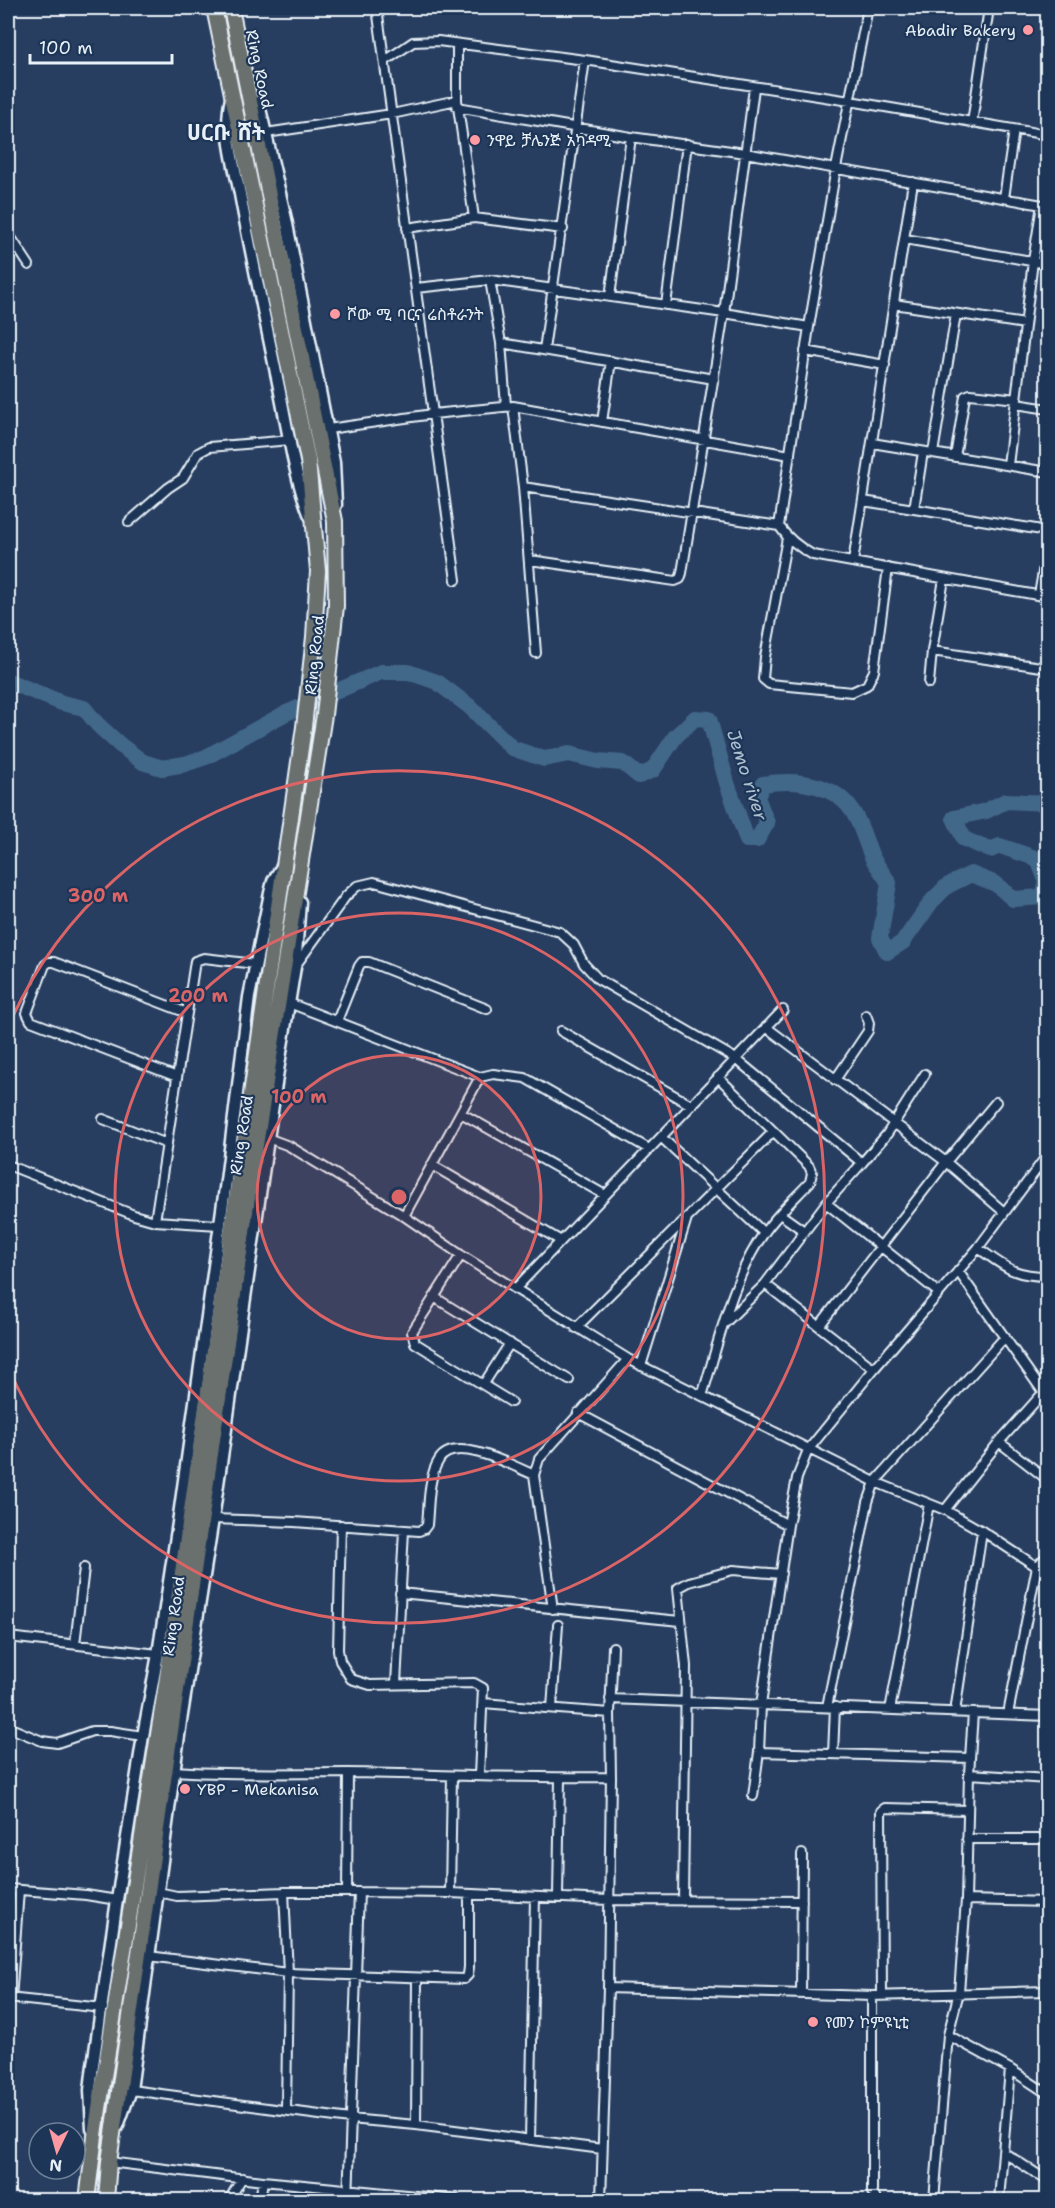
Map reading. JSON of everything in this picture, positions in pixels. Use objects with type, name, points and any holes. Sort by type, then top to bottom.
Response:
[{"type":"highway","name":"Ring Road","points":[[106,2200],[109,2162],[304,727],[317,593],[316,528],[308,460],[214,8]]},
{"type":"highway","name":"Ring Road","points":[[87,2200],[93,2148],[250,1135],[299,868],[324,715],[336,596],[335,521],[231,8]]},
{"type":"street","points":[[377,8],[456,580]]},
{"type":"street","points":[[778,526],[836,168],[868,8]]},
{"type":"street","points":[[972,123],[989,8]]},
{"type":"street","points":[[385,61],[413,42],[421,40],[457,44],[585,60],[754,88],[850,101],[1047,135]]},
{"type":"street","points":[[457,44],[457,103],[474,218]]},
{"type":"street","points":[[544,350],[563,229],[585,60]]},
{"type":"street","points":[[530,560],[675,581],[680,579],[693,513],[724,313],[754,88]]},
{"type":"street","points":[[249,95],[259,107],[286,219],[334,462],[335,521]]},
{"type":"street","points":[[232,96],[229,123],[236,176],[305,503],[316,528]]},
{"type":"street","points":[[266,133],[457,103],[631,137],[836,168],[1044,206],[1033,261],[1008,465]]},
{"type":"street","points":[[1004,198],[1014,130]]},
{"type":"street","points":[[610,297],[631,137]]},
{"type":"street","points":[[666,305],[687,144]]},
{"type":"street","points":[[854,562],[913,182]]},
{"type":"street","points":[[407,228],[474,218],[563,229]]},
{"type":"street","points":[[8,233],[29,265]]},
{"type":"street","points":[[905,239],[1047,264]]},
{"type":"street","points":[[416,288],[490,280],[809,327]]},
{"type":"street","points":[[490,280],[523,487],[536,653]]},
{"type":"street","points":[[894,304],[1025,324]]},
{"type":"street","points":[[933,453],[956,314]]},
{"type":"street","points":[[501,343],[714,379]]},
{"type":"street","points":[[805,351],[885,365]]},
{"type":"street","points":[[602,422],[611,360]]},
{"type":"street","points":[[955,456],[965,396],[970,394],[1016,401],[1047,409]]},
{"type":"street","points":[[328,429],[509,406],[790,455]]},
{"type":"street","points":[[129,522],[183,478],[198,453],[209,447],[291,440]]},
{"type":"street","points":[[872,443],[1047,472]]},
{"type":"street","points":[[914,509],[923,452]]},
{"type":"street","points":[[523,487],[778,526],[788,538],[813,555],[1043,596],[1047,543]]},
{"type":"street","points":[[863,501],[1047,531]]},
{"type":"street","points":[[788,538],[765,657],[763,679],[769,684],[852,692],[867,684],[874,671],[888,568]]},
{"type":"street","points":[[929,682],[944,579]]},
{"type":"street","points":[[932,651],[1047,668]]},
{"type":"street","points":[[112,2143],[131,2090],[174,1770],[213,1520],[250,1135],[242,1044],[255,964],[273,881],[284,862]]},
{"type":"street","points":[[93,2148],[90,2091],[117,1900],[158,1654],[219,1225],[250,1135],[289,1003],[295,968],[301,889],[299,868]]},
{"type":"street","points":[[295,968],[346,896],[357,886],[374,882],[560,932],[574,945],[584,964],[598,979],[736,1059],[862,1163]]},
{"type":"street","points":[[155,1221],[195,961],[199,958],[255,964]]},
{"type":"street","points":[[177,1077],[31,1021],[27,1013],[45,965],[54,962],[187,1013]]},
{"type":"street","points":[[337,1021],[358,966],[362,962],[369,962],[486,1009]]},
{"type":"street","points":[[289,1003],[480,1077],[493,1074],[525,1078],[649,1149]]},
{"type":"street","points":[[515,1289],[783,1010]]},
{"type":"street","points":[[835,1080],[868,1031],[866,1015]]},
{"type":"street","points":[[766,1027],[946,1162],[1004,1212]]},
{"type":"street","points":[[561,1031],[692,1105]]},
{"type":"street","points":[[725,1323],[765,1284],[826,1203],[878,1145],[925,1074]]},
{"type":"street","points":[[404,1216],[480,1077]]},
{"type":"street","points":[[702,1396],[735,1290],[750,1257],[764,1233],[810,1182],[812,1173],[809,1166],[718,1077]]},
{"type":"street","points":[[820,1325],[946,1162],[996,1102]]},
{"type":"street","points":[[461,1113],[605,1195]]},
{"type":"street","points":[[103,1119],[167,1144]]},
{"type":"street","points":[[576,1328],[773,1132]]},
{"type":"street","points":[[250,1135],[289,1146],[404,1216],[461,1255],[628,1359],[875,1482],[945,1510],[982,1531],[1047,1574]]},
{"type":"street","points":[[661,1137],[764,1233]]},
{"type":"street","points":[[753,1796],[762,1705],[788,1525],[797,1478],[808,1450],[978,1248],[1047,1154]]},
{"type":"street","points":[[8,1165],[134,1215],[155,1221],[219,1225]]},
{"type":"street","points":[[432,1165],[561,1241]]},
{"type":"street","points":[[826,1203],[939,1293]]},
{"type":"street","points":[[780,1214],[804,1232]]},
{"type":"street","points":[[642,1366],[688,1217]]},
{"type":"street","points":[[978,1248],[1014,1272],[1026,1276],[1047,1276]]},
{"type":"street","points":[[461,1255],[412,1332],[413,1339],[415,1343],[511,1402]]},
{"type":"street","points":[[945,1510],[999,1442],[1045,1396],[958,1271]]},
{"type":"street","points":[[765,1284],[874,1369]]},
{"type":"street","points":[[434,1297],[569,1380]]},
{"type":"street","points":[[833,1754],[831,1707],[868,1502],[875,1482],[1005,1337]]},
{"type":"street","points":[[483,1385],[510,1343]]},
{"type":"street","points":[[553,1609],[534,1474],[538,1459],[628,1359]]},
{"type":"street","points":[[578,1413],[788,1525]]},
{"type":"street","points":[[999,1442],[1047,1480]]},
{"type":"street","points":[[213,1520],[404,1530],[424,1529],[427,1525],[434,1472],[444,1454],[452,1451],[473,1450],[534,1474]]},
{"type":"street","points":[[890,1710],[929,1504]]},
{"type":"street","points":[[341,1525],[338,1650],[340,1661],[351,1678],[360,1683],[480,1684],[483,1688],[483,1703],[479,1776]]},
{"type":"street","points":[[396,1684],[404,1530]]},
{"type":"street","points":[[955,1712],[982,1531]]},
{"type":"street","points":[[1008,1714],[1037,1566],[1047,1555]]},
{"type":"street","points":[[75,1644],[84,1568]]},
{"type":"street","points":[[683,1901],[686,1666],[678,1593],[681,1585],[733,1570],[781,1574]]},
{"type":"street","points":[[400,1593],[681,1621]]},
{"type":"street","points":[[552,1708],[558,1624]]},
{"type":"street","points":[[8,1637],[158,1654]]},
{"type":"street","points":[[601,2200],[608,1988],[610,1699],[613,1647]]},
{"type":"street","points":[[610,1699],[1047,1716]]},
{"type":"street","points":[[483,1703],[610,1713]]},
{"type":"street","points":[[934,2200],[948,2035],[959,1992],[966,1900],[973,1713]]},
{"type":"street","points":[[8,1727],[42,1741],[57,1743],[92,1731],[143,1736]]},
{"type":"street","points":[[759,1752],[970,1758]]},
{"type":"street","points":[[174,1770],[210,1773],[348,1773],[560,1779],[611,1777]]},
{"type":"street","points":[[347,1892],[348,1773]]},
{"type":"street","points":[[969,1774],[1047,1779]]},
{"type":"street","points":[[450,1893],[452,1776]]},
{"type":"street","points":[[558,1896],[560,1779]]},
{"type":"street","points":[[882,1995],[881,1811],[885,1808],[968,1810]]},
{"type":"street","points":[[967,1839],[1047,1839]]},
{"type":"street","points":[[801,1994],[802,1854]]},
{"type":"street","points":[[8,1889],[86,1895],[117,1900]]},
{"type":"street","points":[[19,1890],[9,1999],[103,2008]]},
{"type":"street","points":[[158,1892],[177,1896],[359,1892],[683,1901],[802,1901]]},
{"type":"street","points":[[284,1892],[288,1973],[286,2110]]},
{"type":"street","points":[[348,2200],[359,1892]]},
{"type":"street","points":[[148,1956],[288,1973],[464,1979],[468,1975],[469,1894]]},
{"type":"street","points":[[530,2140],[535,1897]]},
{"type":"street","points":[[966,1900],[1047,1902]]},
{"type":"street","points":[[416,2125],[417,1978]]},
{"type":"street","points":[[608,1988],[873,1996],[1047,1991]]},
{"type":"street","points":[[873,1996],[872,2192],[877,2200]]},
{"type":"street","points":[[948,2035],[1010,2069],[1047,2094]]},
{"type":"street","points":[[999,2200],[1010,2069]]},
{"type":"street","points":[[131,2090],[602,2150]]},
{"type":"street","points":[[1004,2152],[1047,2181]]},
{"type":"street","points":[[109,2162],[427,2199],[457,2200]]},
{"type":"street","points":[[229,2200],[242,2178]]},
{"type":"street","points":[[260,2200],[263,2181]]},
{"type":"waterway","name":"Jemo river","points":[[8,681],[62,703],[84,708],[98,725],[120,745],[143,762],[162,768],[206,757],[284,714],[381,672],[408,672],[437,682],[469,706],[512,748],[544,759],[569,754],[598,761],[623,763],[639,776],[653,770],[675,737],[695,718],[709,719],[727,783],[747,840],[757,840],[767,823],[757,797],[763,784],[805,783],[836,794],[849,807],[858,821],[873,859],[889,883],[880,938],[887,952],[903,942],[932,901],[947,886],[971,874],[996,884],[1013,899],[1042,897],[1048,899]]},
{"type":"waterway","points":[[1042,897],[1047,883],[1038,859],[1000,846],[990,850],[964,839],[954,818],[986,811],[1006,801],[1048,803]]},
{"type":"place","name":"Abadir Bakery","points":[[1028,30]]},
{"type":"place","name":"ንዋይ ቻሌንጅ አካዳሚ","points":[[475,140]]},
{"type":"place","name":"ሾው ሚ ባርና ሬስቶራንት","points":[[335,314]]},
{"type":"place","name":"YBP - Mekanisa","points":[[185,1789]]},
{"type":"place","name":"የመን ኮምዩኒቲ","points":[[813,2022]]},
{"type":"district","name":"ሀርቡ ሸት","points":[[226,132]]}]
